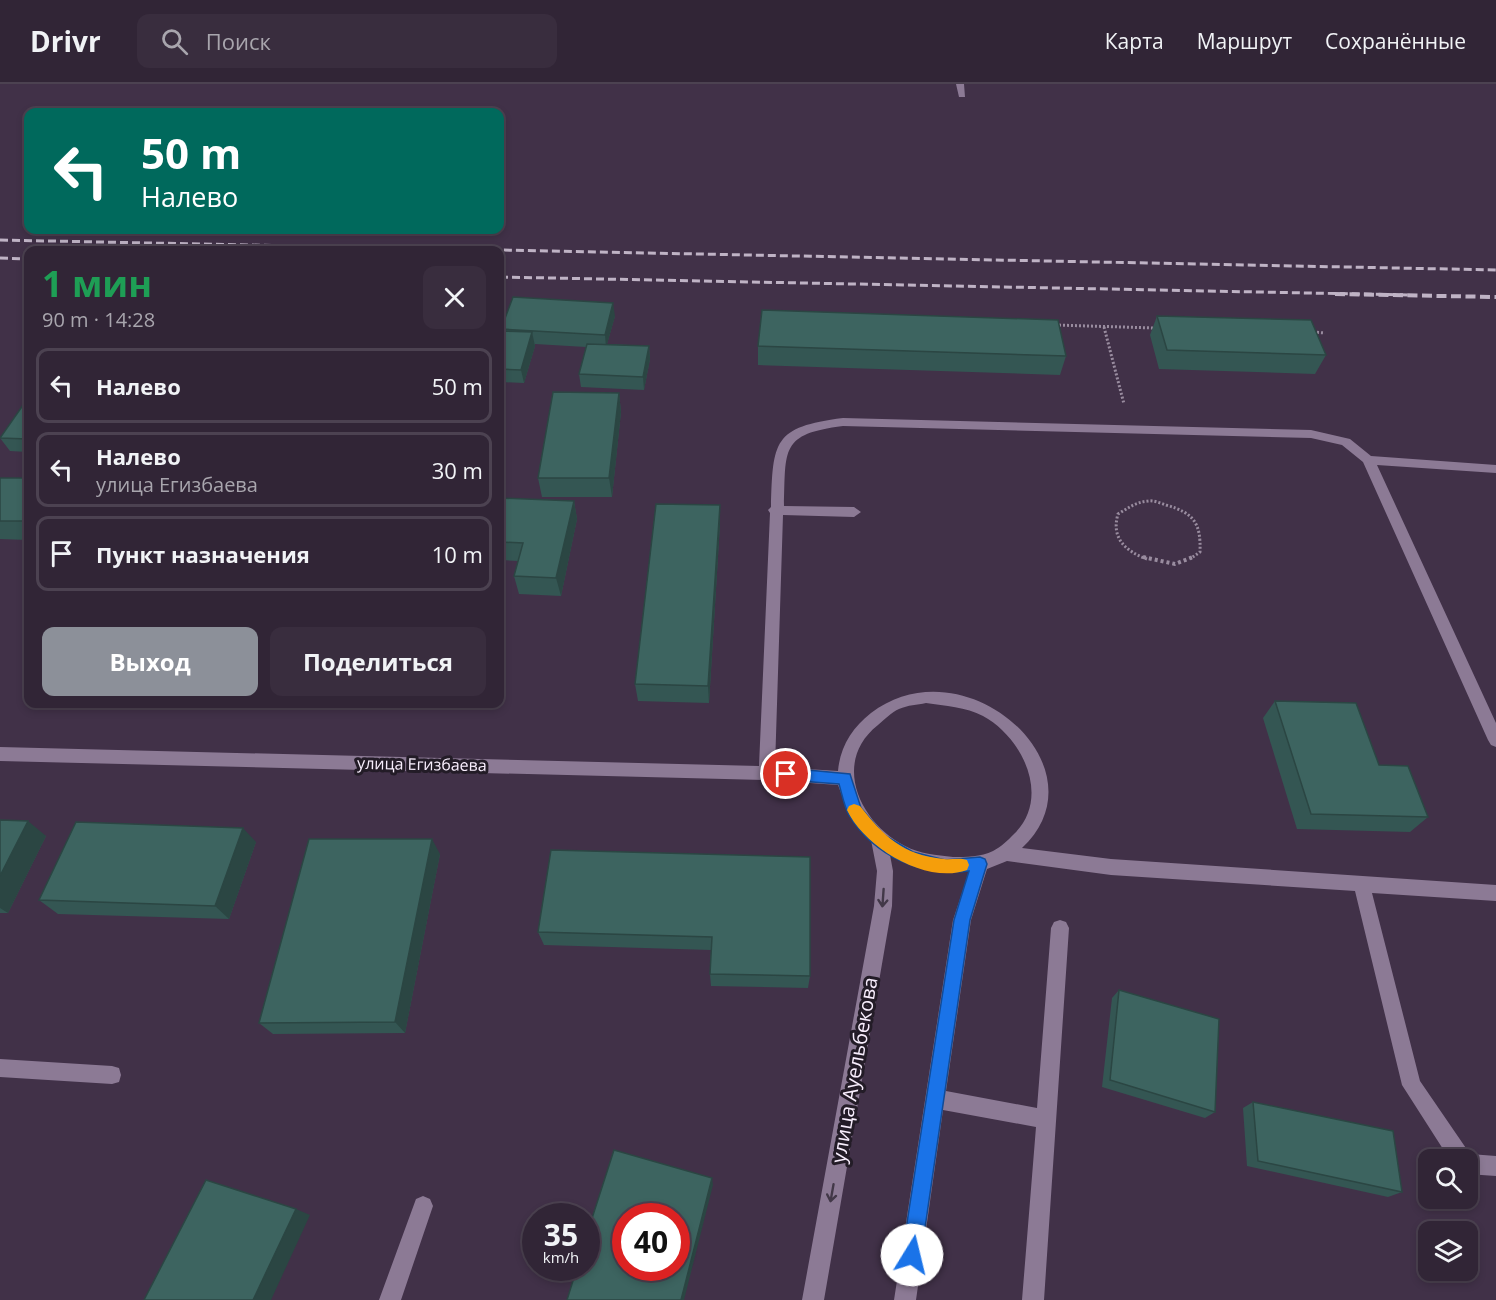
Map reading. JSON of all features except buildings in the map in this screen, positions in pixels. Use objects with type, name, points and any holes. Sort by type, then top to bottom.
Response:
[{"type":"street","points":[[960,84],[963,95]]},
{"type":"street","points":[[767,773],[775,510],[779,457],[789,438],[809,427],[843,422],[1311,434],[1346,442],[1368,460],[1492,721],[1496,740]]},
{"type":"street","points":[[1368,460],[1496,469]]},
{"type":"street","points":[[775,510],[854,512]]},
{"type":"street","points":[[927,697],[962,701],[994,715],[1021,738],[1037,768],[1041,800],[1030,830],[1005,853],[980,864],[945,867],[909,858],[879,840],[855,811],[844,778],[849,747],[867,722],[893,704],[927,697]]},
{"type":"street","name":"улица Егизбаева","points":[[0,754],[767,773],[844,778]]},
{"type":"street","name":"улица Ауельбекова","points":[[813,1300],[883,906],[885,871],[879,840]]},
{"type":"street","points":[[1005,853],[1111,867],[1496,893]]},
{"type":"street","points":[[905,1300],[962,920],[980,864]]},
{"type":"street","points":[[1362,885],[1412,1085],[1455,1149]]},
{"type":"street","points":[[1033,1300],[1060,928]]},
{"type":"street","points":[[0,1068],[112,1075]]},
{"type":"street","points":[[935,1099],[1046,1119]]},
{"type":"street","points":[[1478,1165],[1496,1166]]},
{"type":"street","points":[[390,1300],[423,1206]]},
{"type":"path","points":[[1045,325],[1162,328]]},
{"type":"path","points":[[1104,327],[1124,406]]},
{"type":"path","points":[[1313,332],[1325,333]]},
{"type":"path","points":[[1150,500],[1172,506],[1192,518],[1200,532],[1200,552],[1185,562],[1167,564],[1138,556],[1121,542],[1115,529],[1118,514],[1134,504],[1150,500]]},
{"type":"railway","points":[[0,240],[299,246]]},
{"type":"railway","points":[[504,250],[1496,270]]},
{"type":"railway","points":[[0,258],[24,259]]},
{"type":"railway","points":[[504,277],[1410,295]]},
{"type":"railway","points":[[1335,294],[1496,297]]},
{"type":"slow traffic","points":[[854,810],[879,840],[909,858],[945,867],[961,865]]},
{"type":"route","points":[[786,774],[844,778],[855,811],[879,840],[909,858],[945,867],[980,864],[971,885],[962,920],[912,1255]]}]
